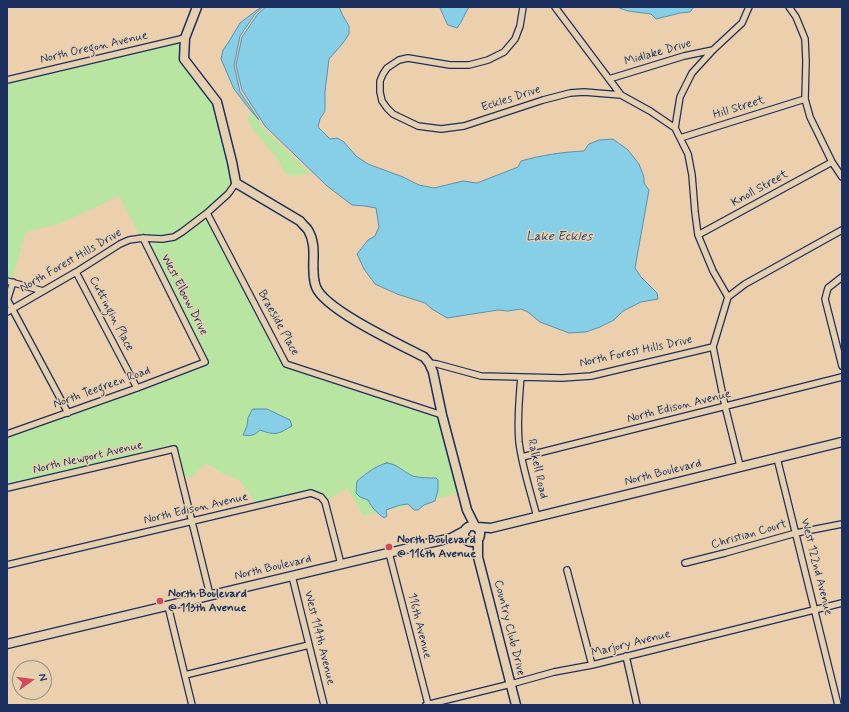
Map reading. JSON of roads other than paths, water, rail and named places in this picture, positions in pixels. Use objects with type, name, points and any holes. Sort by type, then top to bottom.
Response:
[{"type":"street","points":[[198,7],[185,38],[184,59],[217,102],[236,183]]},
{"type":"street","name":"Eckles Drive","points":[[523,7],[520,26],[515,39],[504,52],[488,60],[469,65],[450,65],[408,58],[399,60],[388,68],[383,74],[380,82],[382,101],[393,114],[418,126],[441,129],[464,126],[543,100],[570,93],[584,92],[621,95],[650,111],[674,128],[688,154],[692,175],[698,236],[713,271],[728,297]]},
{"type":"street","points":[[555,7],[621,95]]},
{"type":"street","name":"Midlake Drive","points":[[674,128],[680,97],[692,73],[713,50],[742,23],[749,7]]},
{"type":"street","points":[[789,7],[796,17],[805,39],[805,99],[810,117],[832,162],[842,177]]},
{"type":"street","name":"North Oregon Avenue","points":[[7,80],[185,38]]},
{"type":"street","name":"Midlake Drive","points":[[609,79],[684,56],[713,50]]},
{"type":"street","name":"Hill Street","points":[[680,138],[805,99]]},
{"type":"street","name":"Knoll Street","points":[[698,236],[832,162]]},
{"type":"street","name":"North Forest Hills Drive","points":[[7,312],[76,272],[120,244],[129,240],[143,238],[162,240],[174,237],[207,213],[228,194],[236,183],[300,222],[308,230],[312,237],[314,249],[313,275],[316,288],[322,297],[356,321],[424,357],[429,363],[481,376],[562,378],[591,376],[713,347]]},
{"type":"street","name":"Braeside Place","points":[[207,213],[286,364],[442,415]]},
{"type":"street","points":[[740,466],[725,406],[713,347],[728,297],[745,284],[842,230]]},
{"type":"street","name":"West Elbow Drive","points":[[143,238],[205,362]]},
{"type":"street","name":"Cuttingin Place","points":[[76,272],[137,388]]},
{"type":"street","points":[[842,277],[828,288],[825,298],[842,366]]},
{"type":"street","points":[[43,291],[10,281],[7,300],[68,413]]},
{"type":"street","name":"North Teegreen Road","points":[[7,434],[205,362]]},
{"type":"street","points":[[429,363],[433,372],[442,415],[471,528]]},
{"type":"street","name":"Ralkell Road","points":[[521,377],[518,418],[519,442],[537,517]]},
{"type":"street","name":"North Edison Avenue","points":[[522,457],[842,377]]},
{"type":"street","name":"North Boulevard","points":[[7,644],[451,538],[471,528],[491,528],[842,442]]},
{"type":"street","name":"North Newport Avenue","points":[[7,488],[174,449],[192,521]]},
{"type":"street","name":"West 122nd Avenue","points":[[777,458],[838,705]]},
{"type":"street","name":"North Edison Avenue","points":[[7,565],[311,493],[321,497],[325,502],[341,564]]},
{"type":"street","points":[[192,521],[210,595]]},
{"type":"street","name":"Christian Court","points":[[685,563],[796,533],[842,524]]},
{"type":"street","points":[[471,528],[480,531],[474,539],[465,534],[471,528]]},
{"type":"street","name":"North Boulevard","points":[[451,538],[474,539],[491,528]]},
{"type":"street","name":"Country Club Drive","points":[[474,539],[516,705]]},
{"type":"street","name":"116th Avenue","points":[[389,553],[427,705]]},
{"type":"street","points":[[567,570],[592,665]]},
{"type":"street","name":"West 114th Avenue","points":[[292,576],[324,705]]},
{"type":"street","name":"Marjory Avenue","points":[[427,705],[554,672],[592,665],[842,603]]},
{"type":"street","points":[[168,606],[192,705]]},
{"type":"street","points":[[185,675],[309,645]]},
{"type":"street","points":[[626,656],[637,705]]},
{"type":"street","points":[[457,698],[459,705]]},
{"type":"water","points":[[262,7],[255,14],[240,36],[234,65],[240,92],[259,120],[234,89],[221,59],[223,50],[240,23]]},
{"type":"water","name":"Lake Eckles","points":[[266,7],[339,7],[349,26],[349,34],[329,59],[325,91],[325,111],[320,119],[318,127],[330,139],[337,138],[344,142],[356,156],[368,164],[403,177],[419,185],[434,188],[463,181],[477,183],[518,167],[521,161],[552,154],[584,151],[589,144],[599,140],[613,139],[628,150],[639,164],[644,177],[644,183],[649,190],[635,268],[641,277],[657,293],[658,299],[641,302],[623,311],[614,320],[600,327],[586,332],[569,333],[540,322],[528,312],[521,309],[508,311],[498,310],[447,318],[425,303],[397,294],[375,284],[364,269],[357,254],[368,240],[375,236],[379,227],[376,208],[352,205],[327,186],[265,126],[242,90],[236,65],[242,37],[257,15]]},
{"type":"water","points":[[440,7],[469,7],[457,28],[448,25]]},
{"type":"water","points":[[617,7],[694,7],[690,12],[656,19],[651,14],[628,11]]},
{"type":"water","points":[[253,409],[267,409],[290,420],[292,426],[277,433],[270,433],[260,430],[252,435],[243,435],[247,426],[248,418]]},
{"type":"water","points":[[387,463],[394,465],[413,476],[422,478],[436,478],[438,480],[438,490],[435,501],[424,505],[418,510],[414,510],[408,504],[400,505],[386,510],[387,516],[384,518],[381,516],[368,500],[360,497],[356,493],[357,481],[375,468]]},
{"type":"place","name":"North Boulevard @ 116th Avenue","points":[[389,547]]},
{"type":"place","name":"North Boulevard @ 113th Avenue","points":[[160,601]]}]
